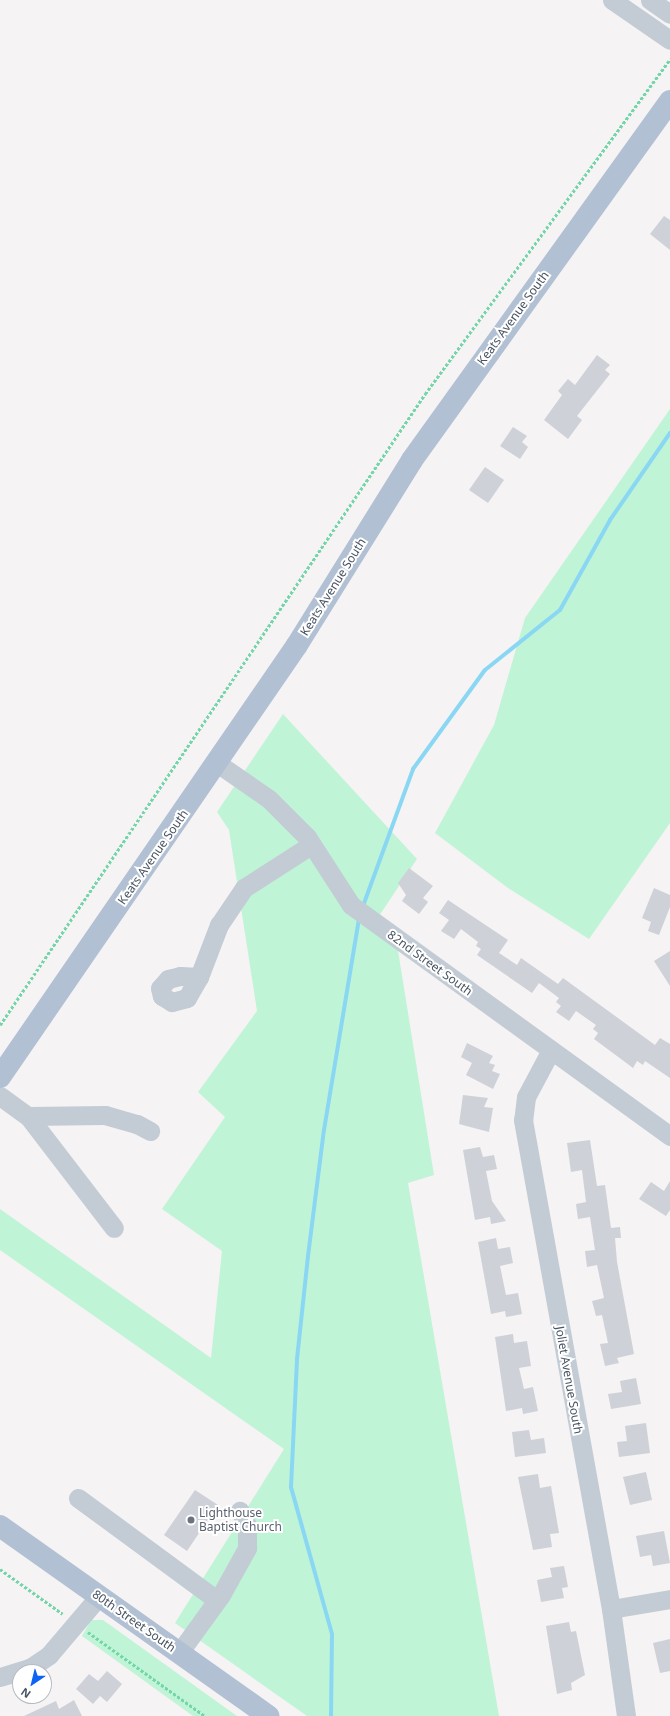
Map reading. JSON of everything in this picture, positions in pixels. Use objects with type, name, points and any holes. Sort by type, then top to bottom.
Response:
[{"type":"main road","name":"Keats Avenue South","points":[[0,1077],[297,645],[412,460],[670,100]]},
{"type":"main road","name":"80th Street South","points":[[0,1526],[268,1716]]},
{"type":"street","points":[[612,0],[670,40]]},
{"type":"street","points":[[650,0],[670,14]]},
{"type":"street","name":"82nd Street South","points":[[217,763],[269,799],[311,845],[351,905],[670,1136]]},
{"type":"street","points":[[199,977],[219,925],[244,888],[311,845]]},
{"type":"street","name":"Joliet Avenue South","points":[[551,1050],[526,1097],[523,1120],[611,1609],[626,1716]]},
{"type":"street","points":[[0,1096],[28,1116],[114,1228]]},
{"type":"street","points":[[28,1116],[105,1114],[137,1124],[150,1131]]},
{"type":"street","points":[[78,1498],[217,1600]]},
{"type":"street","points":[[179,1653],[217,1600],[247,1548],[249,1535],[240,1511]]},
{"type":"street","points":[[0,1677],[30,1668],[49,1655],[99,1596]]},
{"type":"street","points":[[611,1609],[670,1599]]},
{"type":"path","points":[[0,1025],[420,401],[670,59]]},
{"type":"path","points":[[0,1569],[205,1716]]},
{"type":"green space","points":[[670,409],[670,823],[589,939],[508,888],[435,833],[494,725],[525,618]]},
{"type":"green space","points":[[283,714],[417,859],[375,922],[396,938],[434,1175],[408,1183],[499,1716],[307,1716],[175,1623],[284,1449],[0,1250],[0,1209],[211,1358],[222,1251],[162,1209],[225,1117],[198,1092],[257,1011],[229,830],[217,812]]},
{"type":"green space","points":[[91,1620],[103,1620],[237,1716],[193,1716],[82,1636]]},
{"type":"building","points":[[664,216],[670,220],[670,250],[650,234]]},
{"type":"building","points":[[597,355],[610,365],[605,370],[610,374],[577,416],[582,420],[568,439],[544,420],[562,395],[558,391],[568,379],[575,385]]},
{"type":"building","points":[[513,427],[527,436],[522,442],[528,447],[520,459],[500,446]]},
{"type":"building","points":[[485,467],[504,480],[488,503],[469,490]]},
{"type":"building","points":[[409,868],[433,886],[423,898],[428,902],[419,914],[402,901],[406,895],[398,883]]},
{"type":"building","points":[[654,888],[670,895],[670,907],[659,935],[648,931],[651,922],[642,918]]},
{"type":"building","points":[[448,900],[508,940],[499,953],[517,965],[521,958],[558,984],[563,978],[655,1045],[660,1038],[670,1044],[670,1078],[645,1061],[643,1065],[637,1061],[633,1068],[594,1039],[598,1033],[593,1029],[596,1025],[576,1011],[569,1021],[556,1012],[561,1006],[556,1002],[559,998],[539,983],[532,993],[477,955],[481,949],[476,946],[478,942],[461,929],[454,939],[441,931],[449,920],[439,913]]},
{"type":"building","points":[[670,951],[670,986],[654,961]]},
{"type":"building","points":[[467,1043],[493,1056],[489,1063],[495,1065],[492,1071],[500,1074],[493,1089],[466,1075],[472,1063],[461,1057]]},
{"type":"building","points":[[463,1095],[488,1098],[484,1107],[493,1108],[489,1132],[459,1124]]},
{"type":"building","points":[[590,1140],[597,1186],[605,1185],[611,1228],[620,1227],[621,1238],[615,1238],[617,1262],[634,1354],[617,1358],[619,1363],[605,1366],[600,1344],[608,1343],[602,1315],[596,1316],[592,1301],[604,1298],[597,1265],[587,1267],[585,1251],[595,1250],[590,1217],[578,1219],[576,1204],[586,1202],[582,1170],[571,1172],[567,1143]]},
{"type":"building","points":[[480,1147],[483,1157],[494,1155],[497,1169],[486,1171],[492,1201],[506,1221],[491,1224],[490,1217],[475,1220],[463,1150]]},
{"type":"building","points":[[670,1181],[670,1210],[666,1216],[639,1199],[651,1182],[664,1191]]},
{"type":"building","points":[[496,1238],[498,1249],[510,1247],[513,1263],[500,1266],[506,1295],[518,1293],[522,1314],[506,1317],[505,1311],[491,1314],[478,1242]]},
{"type":"building","points":[[513,1334],[514,1343],[527,1341],[531,1366],[519,1368],[524,1389],[533,1387],[538,1411],[523,1414],[522,1408],[506,1411],[495,1337]]},
{"type":"building","points":[[636,1378],[641,1404],[611,1409],[608,1394],[622,1392],[620,1381]]},
{"type":"building","points":[[646,1423],[650,1453],[619,1457],[617,1442],[627,1441],[625,1426]]},
{"type":"building","points":[[529,1430],[531,1440],[544,1438],[546,1453],[515,1457],[512,1432]]},
{"type":"building","points":[[646,1472],[652,1500],[630,1505],[623,1477]]},
{"type":"building","points":[[538,1474],[540,1488],[551,1486],[559,1533],[550,1534],[552,1547],[533,1550],[518,1477]]},
{"type":"building","name":"Lighthouse Baptist Church","points":[[195,1490],[218,1505],[187,1551],[164,1535]]},
{"type":"building","points":[[664,1531],[670,1563],[653,1566],[651,1555],[640,1557],[636,1536]]},
{"type":"building","points":[[564,1566],[568,1587],[562,1588],[564,1598],[541,1602],[537,1580],[552,1577],[550,1568]]},
{"type":"building","points":[[569,1622],[571,1632],[576,1631],[585,1675],[571,1683],[572,1690],[557,1694],[546,1626]]},
{"type":"building","points":[[670,1639],[670,1671],[660,1673],[653,1643]]},
{"type":"building","points":[[107,1671],[122,1684],[107,1702],[100,1696],[93,1704],[76,1689],[89,1674],[98,1681]]},
{"type":"building","points":[[74,1700],[82,1716],[24,1716],[56,1701],[59,1709]]},
{"type":"waterway","points":[[363,906],[413,769],[485,670],[560,610],[610,520],[670,433]]},
{"type":"waterway","points":[[331,1716],[332,1634],[291,1487],[297,1359],[308,1256],[324,1130],[359,919]]},
{"type":"place","name":"Lighthouse Baptist Church","points":[[191,1520]]}]
